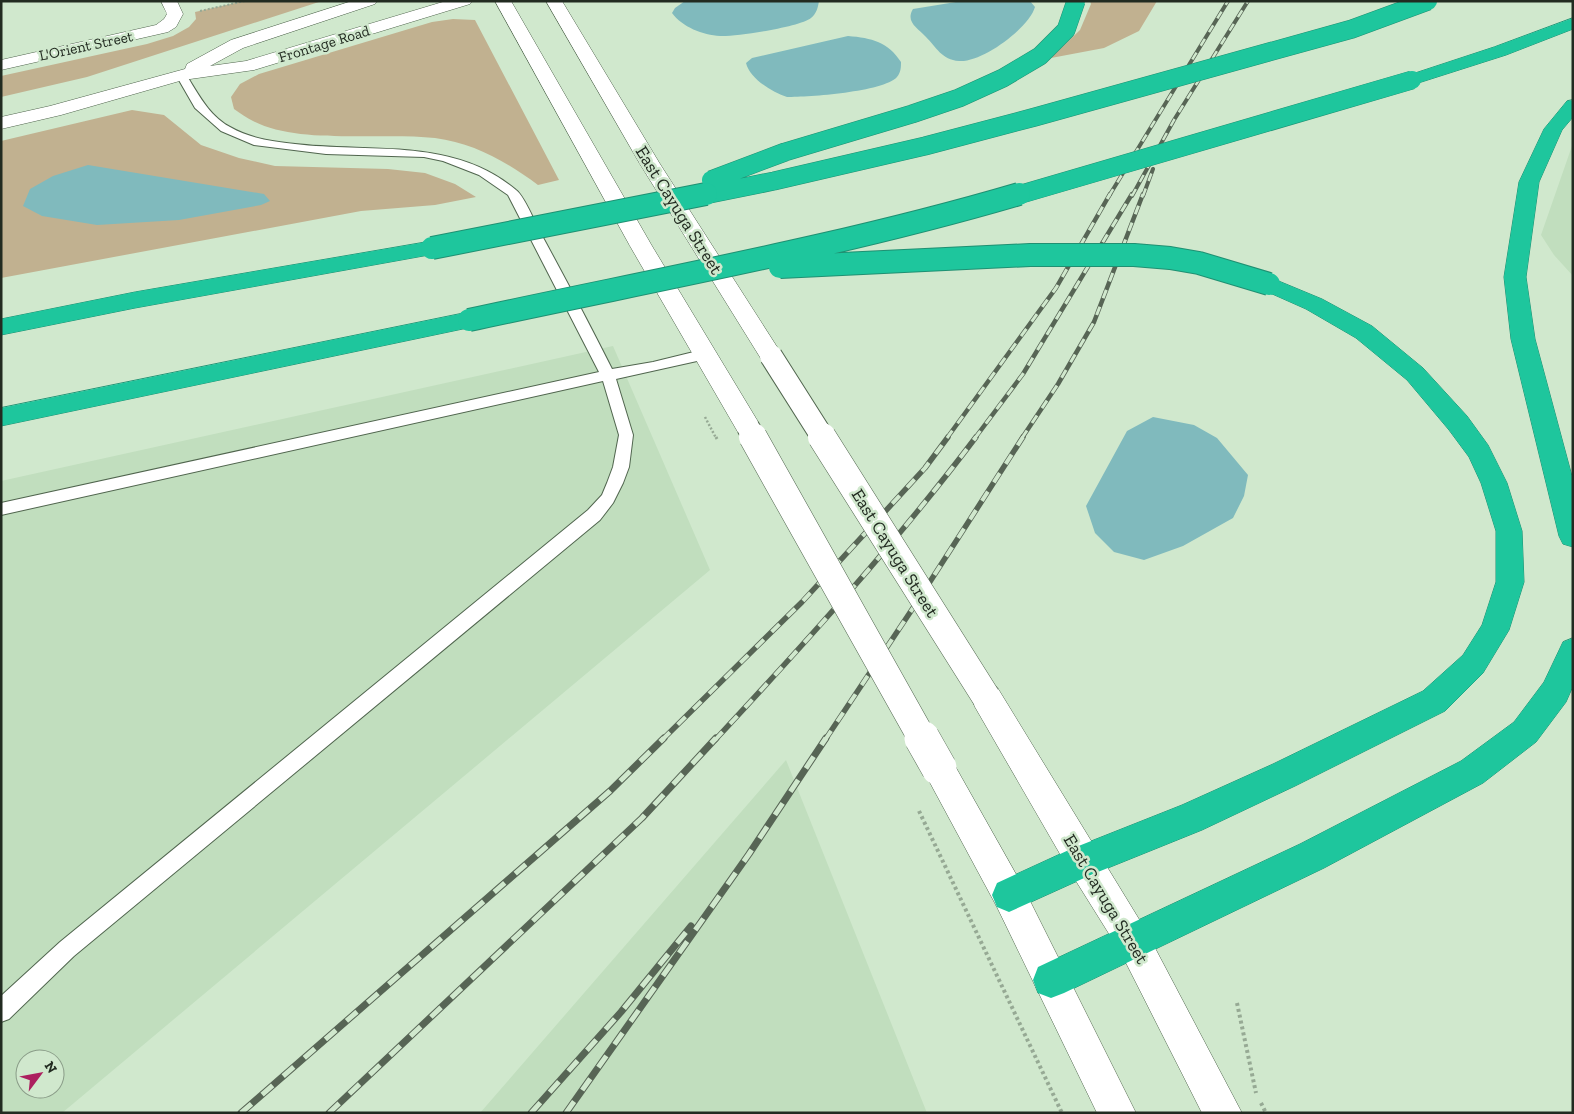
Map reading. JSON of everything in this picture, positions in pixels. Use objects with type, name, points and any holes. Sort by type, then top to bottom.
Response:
[{"type":"highway","points":[[640,207],[795,148],[947,103],[996,82],[1033,61],[1055,45],[1070,26],[1076,13],[1076,1]]},
{"type":"highway","points":[[1,327],[135,300],[432,248],[783,178],[925,146],[1035,118],[1352,29],[1428,1]]},
{"type":"highway","points":[[1,417],[693,272],[845,239],[972,208],[1412,80],[1500,51],[1573,23]]},
{"type":"highway","points":[[1573,105],[1553,129],[1529,182],[1515,277],[1523,339],[1573,536]]},
{"type":"highway","points":[[693,272],[865,262],[1087,255],[1156,256],[1203,264],[1245,275],[1269,284],[1314,304],[1364,332],[1414,374],[1458,423],[1479,452],[1494,483],[1508,531],[1510,582],[1496,630],[1473,664],[1434,701],[1284,775],[1083,861],[1009,895]]},
{"type":"highway","points":[[1051,980],[1312,856],[1472,772],[1525,732],[1555,692],[1573,651]]},
{"type":"main road","name":"L'Orient Street","points":[[1,65],[148,33],[170,24],[174,14],[169,1]]},
{"type":"main road","name":"Frontage Road","points":[[181,75],[237,44],[369,1]]},
{"type":"main road","name":"Frontage Road","points":[[1,123],[181,75],[248,66],[464,1]]},
{"type":"main road","points":[[503,1],[637,238],[748,427],[940,768],[1009,895],[1117,1113]]},
{"type":"main road","name":"East Cayuga Street","points":[[554,1],[655,172],[986,697],[1083,861],[1133,941],[1223,1113]]},
{"type":"lane","points":[[1,1011],[67,949],[594,515],[608,499],[621,466],[626,435],[608,375],[513,192],[483,173],[446,158],[424,154],[326,151],[258,143],[225,129],[199,106],[181,75]]},
{"type":"lane","points":[[1,509],[706,354]]},
{"type":"path","points":[[197,12],[245,1]]},
{"type":"path","points":[[918,810],[1062,1113]]},
{"type":"path","points":[[1237,1003],[1257,1094]]},
{"type":"shaded area","points":[[244,1],[322,1],[87,77],[1,97],[1,76],[147,44],[173,36],[189,27],[196,19],[195,12]]},
{"type":"shaded area","points":[[1090,1],[1157,1],[1139,31],[1104,48],[1051,58],[1080,30],[1091,4]]},
{"type":"shaded area","points":[[453,19],[475,20],[559,180],[538,185],[502,161],[463,144],[435,138],[293,133],[253,121],[234,109],[231,97],[240,84],[259,74],[432,22]]},
{"type":"shaded area","points":[[132,110],[164,115],[201,145],[239,158],[275,166],[388,169],[425,173],[455,184],[476,197],[435,205],[361,211],[1,278],[1,141]]},
{"type":"shaded area","points":[[1573,143],[1573,276],[1554,255],[1541,235]]},
{"type":"shaded area","points":[[613,346],[710,570],[62,1113],[1,1113],[1,481]]},
{"type":"shaded area","points":[[786,760],[927,1113],[480,1113]]},
{"type":"water","points":[[685,1],[819,1],[811,18],[794,25],[767,31],[720,36],[693,29],[676,18],[672,13],[675,8]]},
{"type":"water","points":[[962,1],[1030,1],[1035,7],[1024,25],[1003,43],[980,56],[959,61],[944,56],[911,21],[911,14],[913,9]]},
{"type":"water","points":[[848,36],[879,42],[891,50],[901,62],[897,77],[889,82],[862,90],[828,95],[787,97],[762,84],[748,69],[746,63],[752,58]]},
{"type":"water","points":[[88,165],[264,194],[270,201],[261,205],[179,220],[97,225],[42,216],[23,206],[30,189],[53,176]]},
{"type":"water","points":[[1153,417],[1194,425],[1217,438],[1248,475],[1244,496],[1233,518],[1183,546],[1144,560],[1114,552],[1095,533],[1086,506],[1127,431]]},
{"type":"railway","points":[[1109,196],[1228,1]]},
{"type":"railway","points":[[1132,196],[1174,120],[1248,1]]},
{"type":"railway","points":[[1143,196],[1153,169]]},
{"type":"railway","points":[[947,438],[1056,288],[1110,194]]},
{"type":"railway","points":[[975,438],[1023,374],[1132,194]]},
{"type":"railway","points":[[1022,438],[1058,384],[1094,322],[1143,194]]},
{"type":"railway","points":[[662,740],[802,602],[925,468],[948,437]]},
{"type":"railway","points":[[715,740],[850,592],[976,437]]},
{"type":"railway","points":[[825,740],[1023,437]]},
{"type":"railway","points":[[241,1113],[610,791],[664,738]]},
{"type":"railway","points":[[329,1113],[642,818],[716,738]]},
{"type":"railway","points":[[566,1113],[749,854],[826,738]]},
{"type":"railway","points":[[531,1113],[621,1012],[691,926]]}]
